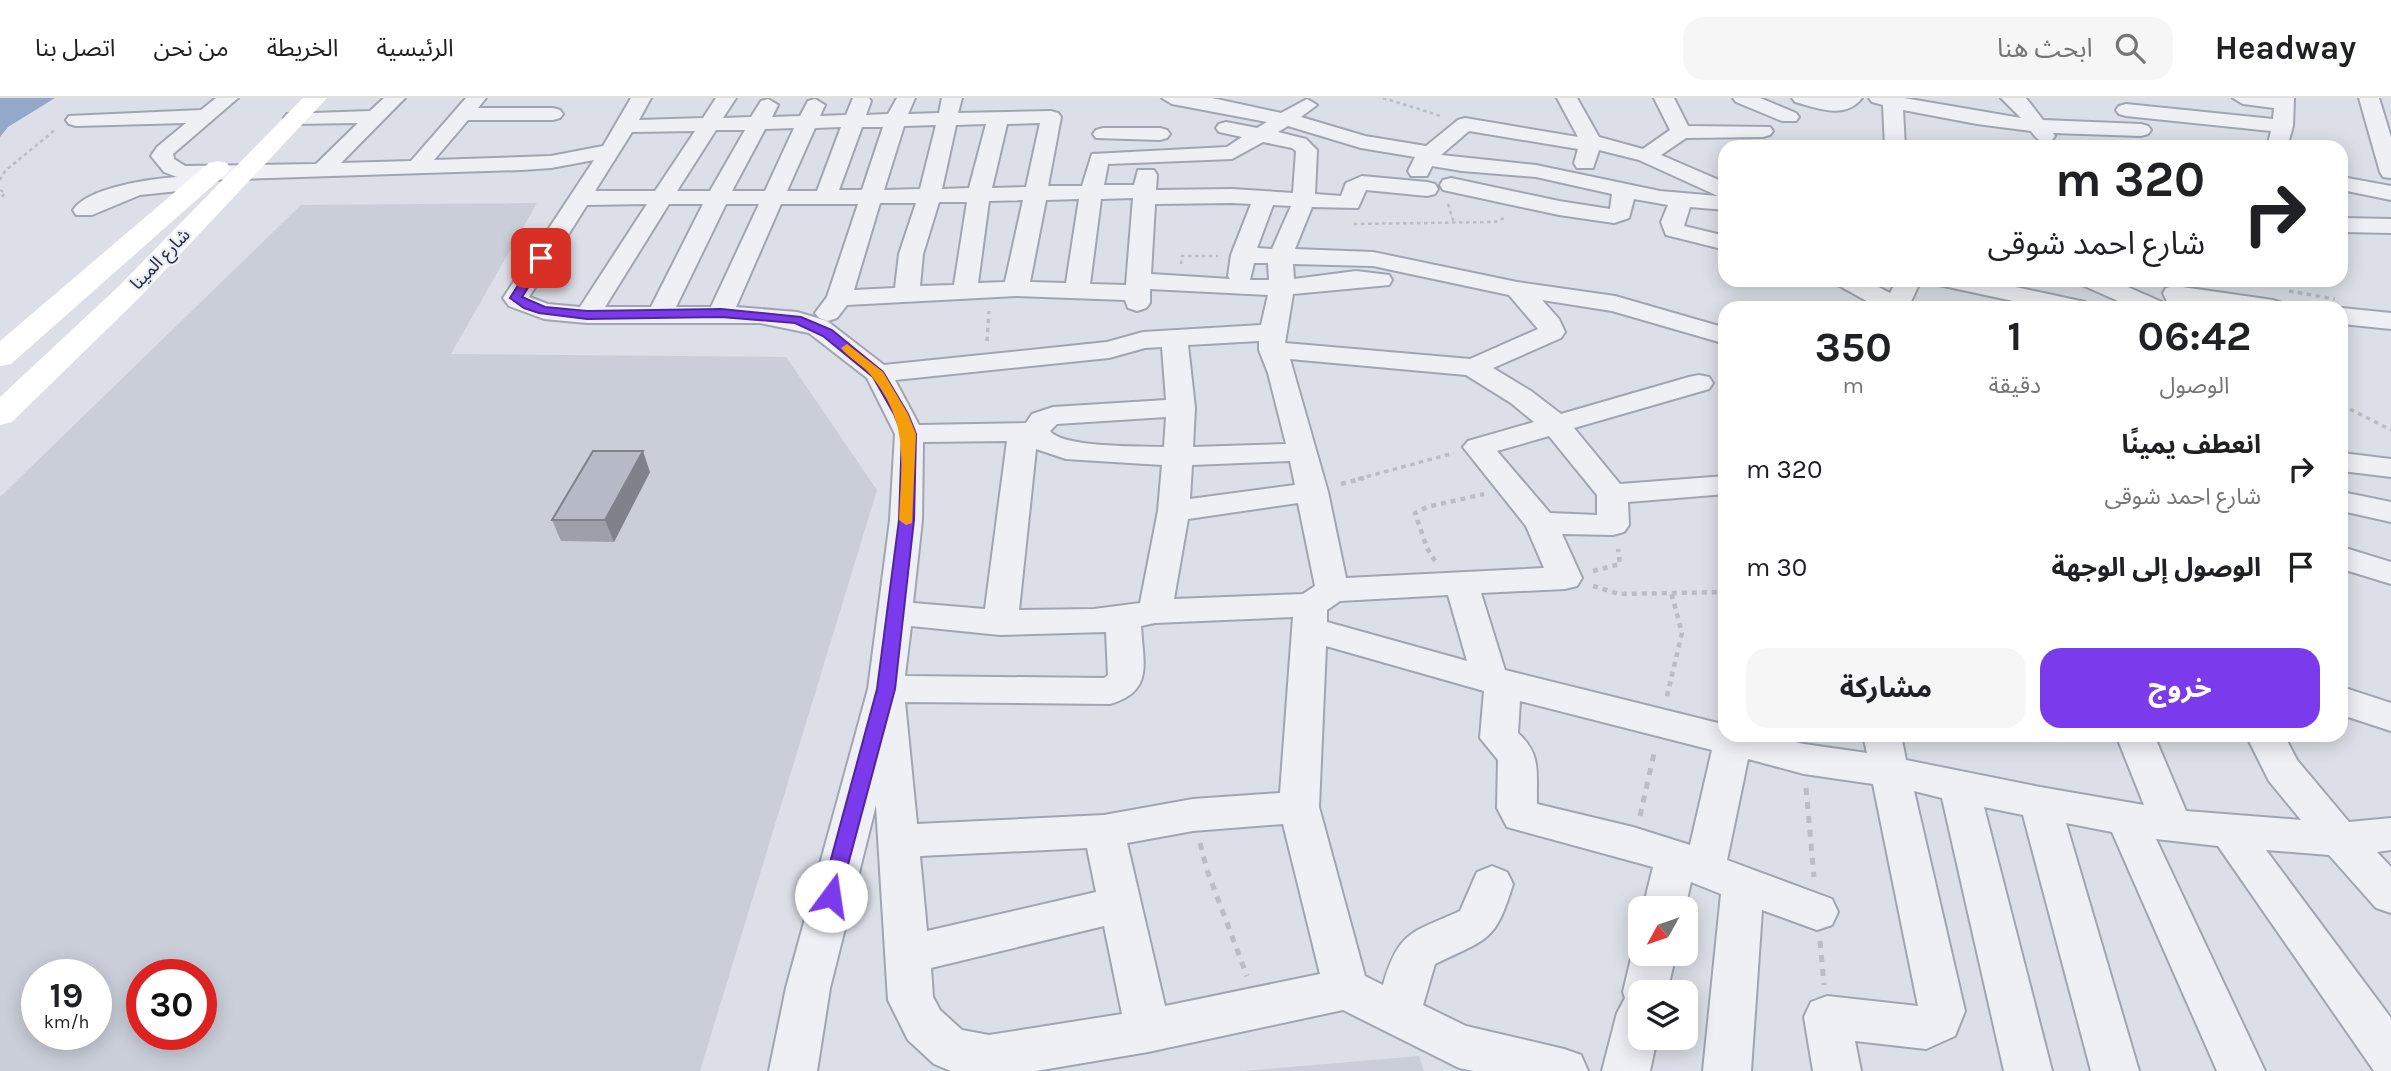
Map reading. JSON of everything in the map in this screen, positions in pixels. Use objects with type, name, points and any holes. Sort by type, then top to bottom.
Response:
[{"type":"main road","name":"شارع المينا","points":[[0,357],[75,292],[222,178],[294,108],[316,98]]},
{"type":"main road","name":"شارع المينا","points":[[0,415],[129,292],[222,178]]},
{"type":"main road","points":[[75,292],[129,292]]},
{"type":"street","points":[[228,98],[164,151],[162,156],[175,170],[222,178],[591,177]]},
{"type":"street","points":[[322,170],[395,98]]},
{"type":"street","points":[[640,98],[626,126],[516,298],[528,306],[544,311],[587,315],[721,313],[778,316],[818,327],[878,374],[909,434],[906,520],[886,689],[808,988],[793,1071]]},
{"type":"street","points":[[587,315],[726,98]]},
{"type":"street","points":[[660,314],[718,197],[772,98]]},
{"type":"street","points":[[721,313],[818,98]]},
{"type":"street","points":[[826,197],[862,98]]},
{"type":"street","points":[[978,291],[979,194],[1005,118],[1018,98]]},
{"type":"street","points":[[1172,98],[1244,110],[1307,105],[1362,121],[1428,164]]},
{"type":"street","points":[[1428,164],[1465,124],[1463,98]]},
{"type":"street","points":[[1567,98],[1590,143],[1581,179]]},
{"type":"street","points":[[1664,98],[1681,132]]},
{"type":"street","points":[[1743,98],[1789,117]]},
{"type":"street","points":[[1802,98],[1838,107],[1845,106],[1852,98]]},
{"type":"street","points":[[2011,98],[2018,101],[2035,136]]},
{"type":"street","points":[[1894,140],[1886,100],[2035,136],[2135,122],[2279,140],[2285,101],[2243,98]]},
{"type":"street","points":[[2369,98],[2388,144],[2391,172]]},
{"type":"street","points":[[76,120],[98,99]]},
{"type":"street","points":[[417,167],[470,106],[559,106]]},
{"type":"street","points":[[538,132],[559,106]]},
{"type":"street","points":[[294,108],[375,117]]},
{"type":"street","points":[[626,126],[855,119],[901,108],[949,108],[1005,118],[1056,116],[1035,193],[1016,289]]},
{"type":"street","points":[[818,327],[839,298],[901,108]]},
{"type":"street","points":[[906,296],[911,254],[930,194],[949,108]]},
{"type":"street","points":[[1099,158],[1232,153],[1259,134],[1284,108]]},
{"type":"street","points":[[1284,108],[1361,142],[1428,164]]},
{"type":"street","points":[[1244,110],[1218,131],[1259,134],[1299,143],[1307,148],[1304,201],[1280,257],[1282,287],[1272,341],[1313,492],[1317,608],[1299,807],[1346,989]]},
{"type":"street","points":[[76,120],[205,116]]},
{"type":"street","points":[[1981,121],[1983,140]]},
{"type":"street","points":[[1465,124],[1541,139],[1590,143],[1646,156],[1718,188]]},
{"type":"street","points":[[1077,290],[1091,193],[1099,158],[1097,129],[1175,134]]},
{"type":"street","points":[[2077,130],[2085,140]]},
{"type":"street","points":[[1646,156],[1681,132],[1763,131]]},
{"type":"street","points":[[84,210],[108,196],[159,184],[322,170],[539,163],[609,151]]},
{"type":"street","points":[[1183,196],[1188,153]]},
{"type":"street","points":[[1232,153],[1232,196]]},
{"type":"street","points":[[1143,340],[1137,286],[1147,155]]},
{"type":"street","points":[[579,198],[1091,193],[1144,202],[1262,207],[1304,201],[1350,203],[1354,188],[1367,182],[1428,164],[1462,164],[1518,168],[1581,179],[1624,191],[1682,200],[1718,202]]},
{"type":"street","points":[[2348,182],[2391,193]]},
{"type":"street","points":[[1451,185],[1614,216],[1621,214],[1624,191]]},
{"type":"street","points":[[1144,202],[1183,196],[1232,196],[1262,207]]},
{"type":"street","points":[[1682,200],[1672,222],[1674,230],[1718,241]]},
{"type":"street","points":[[1239,286],[1243,255],[1262,207]]},
{"type":"street","points":[[2348,225],[2391,226]]},
{"type":"street","points":[[1243,255],[1366,268],[1430,288],[1455,274],[1517,289],[1615,304],[1718,333]]},
{"type":"street","points":[[839,298],[1016,289],[1077,290],[1181,285],[1282,287],[1322,284],[1366,268]]},
{"type":"street","points":[[886,689],[1110,691],[1123,683],[1139,615],[1174,511],[1181,408],[1181,285]]},
{"type":"street","points":[[1860,287],[1886,301]]},
{"type":"street","points":[[1981,287],[2048,301]]},
{"type":"street","points":[[2124,287],[2170,297],[2277,299]]},
{"type":"street","points":[[1474,367],[1552,332],[1550,324],[1517,289]]},
{"type":"street","points":[[2348,310],[2391,321]]},
{"type":"street","points":[[878,374],[1109,350],[1143,340],[1180,337],[1272,341],[1474,367],[1521,397],[1554,423],[1612,494],[1613,525],[1541,523]]},
{"type":"street","points":[[894,613],[1000,623],[1055,624],[1139,615],[1317,608],[1456,584],[1565,578],[1541,523],[1478,447],[1699,383]]},
{"type":"street","points":[[1000,623],[1029,432],[1042,420],[1053,416],[1181,408]]},
{"type":"street","points":[[909,434],[1029,432],[1043,442],[1066,450],[1177,457],[1303,452]]},
{"type":"street","points":[[2348,463],[2391,468]]},
{"type":"street","points":[[1612,494],[1718,486]]},
{"type":"street","points":[[1174,511],[1313,492]]},
{"type":"street","points":[[2348,503],[2391,512]]},
{"type":"street","points":[[2348,561],[2391,573]]},
{"type":"street","points":[[1456,584],[1496,681],[1499,738],[1517,755],[1517,808],[1521,816],[1633,844],[1817,912]]},
{"type":"street","points":[[1317,608],[1496,681],[1718,737]]},
{"type":"street","points":[[886,689],[911,1000],[925,1025],[950,1049],[989,1057],[1149,1031],[1346,989],[1459,1046],[1564,1071]]},
{"type":"street","points":[[2348,703],[2391,717]]},
{"type":"street","points":[[1727,1071],[1708,870],[1733,742]]},
{"type":"street","points":[[1737,742],[1804,759],[1885,753],[1959,785],[2040,803],[2172,825],[2340,839],[2391,834]]},
{"type":"street","points":[[2138,742],[2172,825]]},
{"type":"street","points":[[2269,742],[2283,769],[2340,839],[2391,895]]},
{"type":"street","points":[[1837,1071],[1827,1017],[1926,1028],[1939,1021],[1942,1011],[1885,753]]},
{"type":"street","points":[[1959,785],[2028,1071]]},
{"type":"street","points":[[2040,803],[2115,1071]]},
{"type":"street","points":[[899,841],[1104,831],[1193,815],[1299,807]]},
{"type":"street","points":[[2126,817],[2241,1071]]},
{"type":"street","points":[[2229,830],[2391,1056]]},
{"type":"street","points":[[1104,831],[1149,1031]]},
{"type":"street","points":[[1678,896],[1708,870]]},
{"type":"street","points":[[1398,1015],[1411,965],[1420,950],[1475,924],[1483,913],[1492,884]]},
{"type":"street","points":[[909,954],[1122,904]]},
{"type":"street","points":[[1626,1071],[1631,1050]]},
{"type":"path","points":[[1383,98],[1465,124]]},
{"type":"path","points":[[0,180],[5,171],[51,132],[76,120]]},
{"type":"path","points":[[0,190],[5,192],[0,199]]},
{"type":"path","points":[[1353,224],[1499,221],[1504,219],[1502,196]]},
{"type":"path","points":[[978,291],[986,363]]},
{"type":"path","points":[[2348,408],[2391,429]]},
{"type":"path","points":[[1313,492],[1478,447]]},
{"type":"path","points":[[1456,584],[1427,548],[1415,513],[1427,507],[1513,488]]},
{"type":"path","points":[[1565,578],[1620,564],[1613,525]]},
{"type":"path","points":[[1565,578],[1619,594],[1718,592]]},
{"type":"path","points":[[1633,844],[1682,633],[1671,592]]},
{"type":"path","points":[[1193,815],[1208,870],[1258,1007]]},
{"type":"shaded area","points":[[537,203],[451,354],[786,357],[877,490],[700,1071],[0,1071],[0,497],[301,205]]},
{"type":"shaded area","points":[[1419,1056],[1424,1071],[1244,1071]]},
{"type":"water","points":[[0,98],[55,98],[8,127],[0,137]]},
{"type":"building","points":[[593,451],[643,451],[605,520],[552,520]]},
{"type":"slow traffic","points":[[847,348],[878,374],[909,434],[906,520]]},
{"type":"route","points":[[541,258],[516,298],[528,306],[544,311],[587,315],[721,313],[778,316],[797,320],[827,333],[878,374],[901,414],[909,434],[906,520],[886,689],[831,896]]}]
